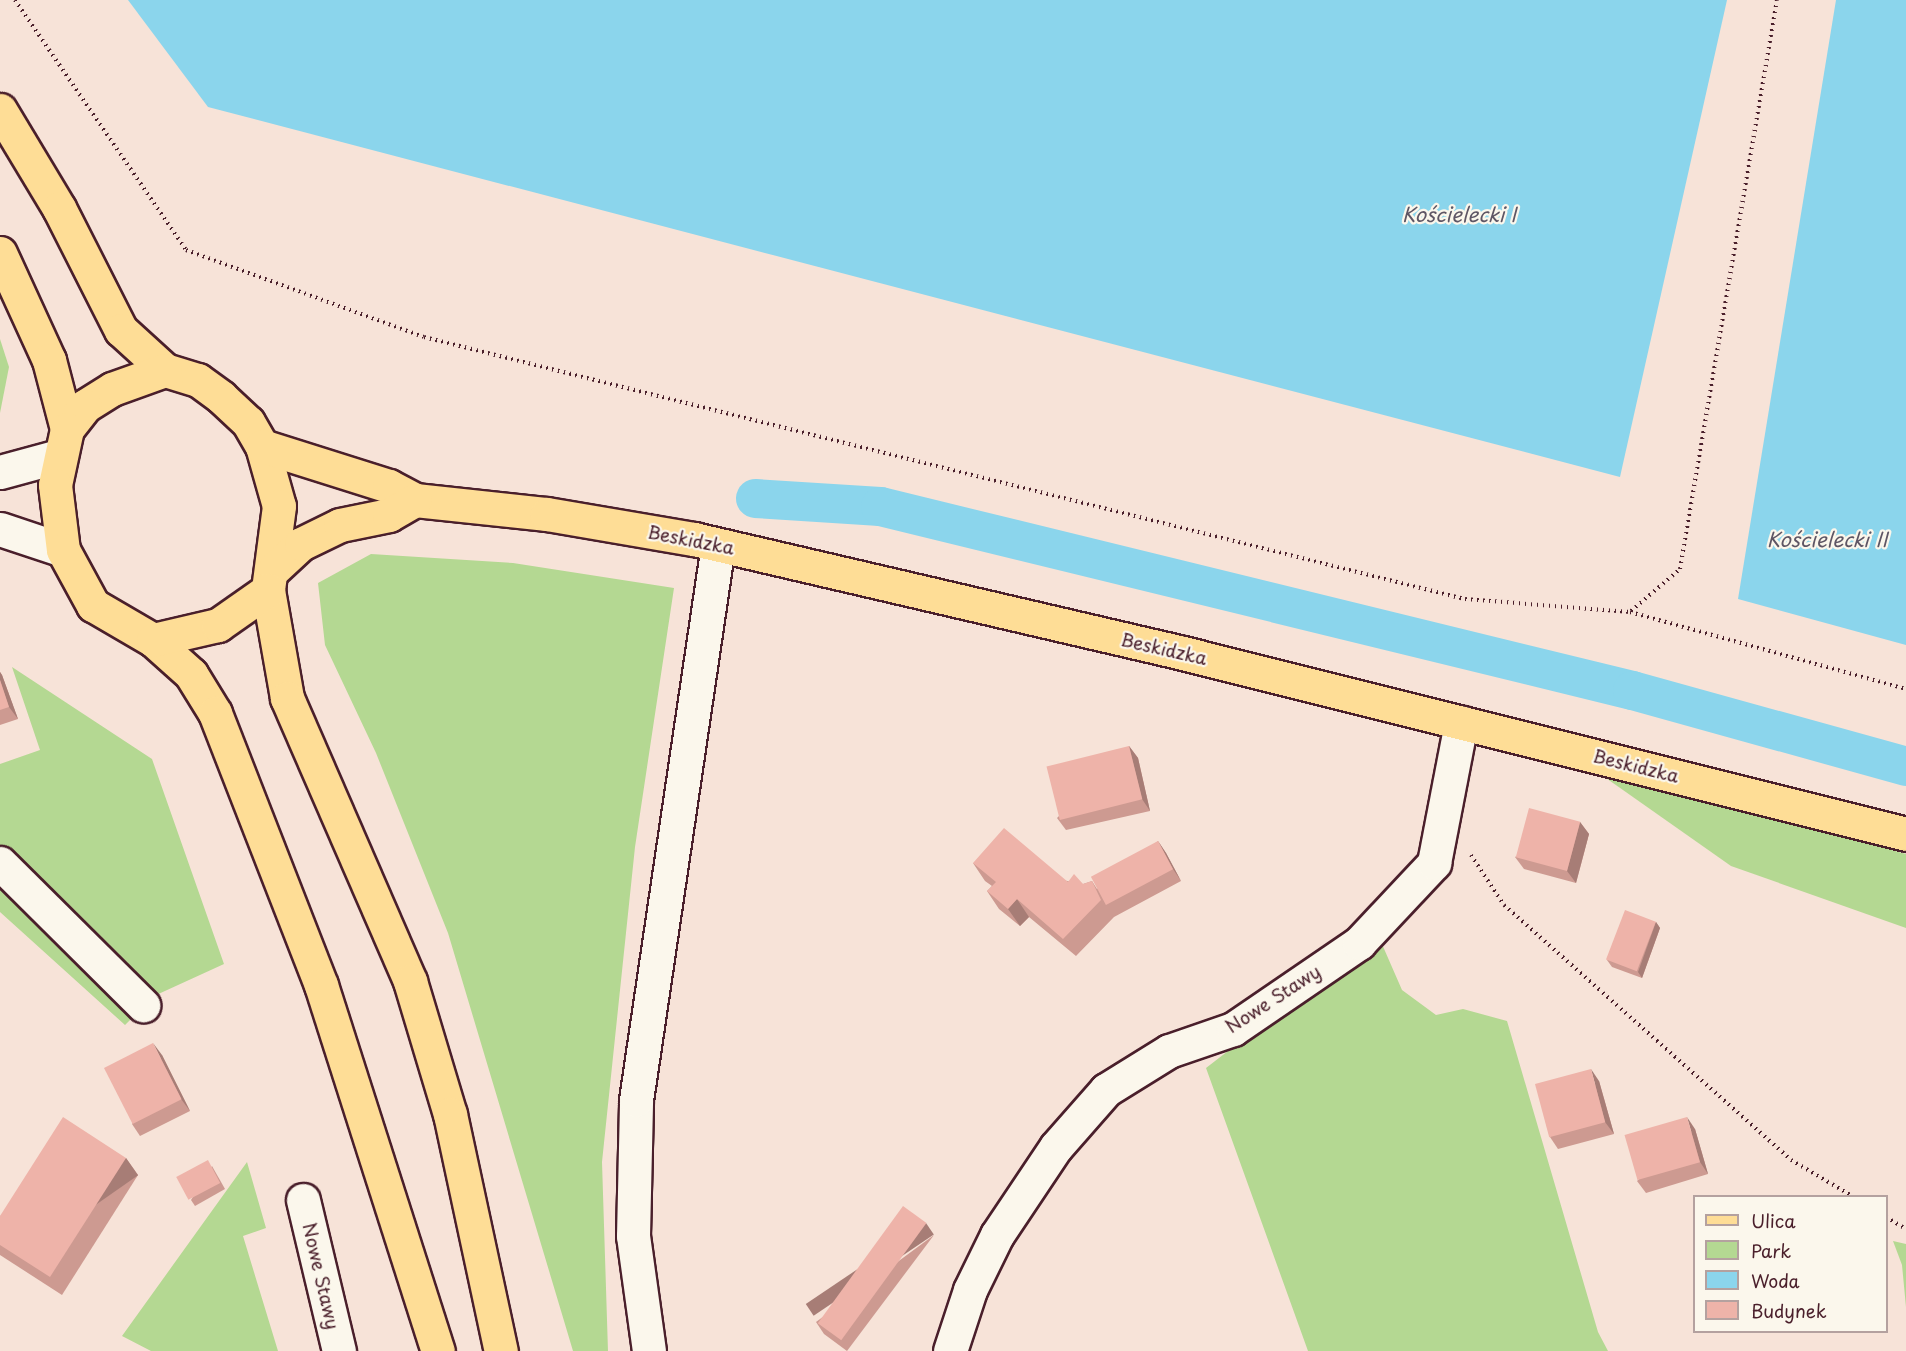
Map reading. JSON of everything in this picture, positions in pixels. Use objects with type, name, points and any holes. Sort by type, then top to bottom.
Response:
[{"type":"main road","points":[[0,110],[59,208],[121,330],[165,370],[198,380],[221,397],[248,422],[262,446],[279,506],[272,579],[287,698],[401,960],[450,1114],[501,1351]]},
{"type":"main road","points":[[0,253],[49,360],[63,442],[55,485],[63,550],[93,605],[153,640],[191,674],[214,713],[321,984],[438,1351]]},
{"type":"main road","points":[[63,442],[86,406],[112,389],[165,370]]},
{"type":"main road","name":"Beskidzka","points":[[262,446],[389,486],[415,500],[547,514],[718,545],[1461,723],[1906,834]]},
{"type":"main road","points":[[153,640],[218,625],[272,579],[301,544],[340,525],[389,514],[415,500]]},
{"type":"street","points":[[0,472],[63,442]]},
{"type":"street","points":[[0,528],[63,550]]},
{"type":"street","points":[[649,1351],[633,1236],[636,1100],[718,545]]},
{"type":"street","name":"Nowe Stawy","points":[[950,1351],[970,1290],[997,1235],[1056,1147],[1106,1090],[1169,1051],[1233,1029],[1359,943],[1434,863],[1461,723]]},
{"type":"street","points":[[0,863],[143,1005]]},
{"type":"street","name":"Nowe Stawy","points":[[303,1200],[339,1351]]},
{"type":"path","points":[[15,0],[186,250],[424,337],[1465,599],[1630,612],[1906,689]]},
{"type":"path","points":[[1630,612],[1680,568],[1777,0]]},
{"type":"path","points":[[1445,814],[1504,905],[1791,1161],[1849,1195]]},
{"type":"path","points":[[1888,1218],[1906,1229]]},
{"type":"green space","points":[[0,339],[9,367],[0,413]]},
{"type":"green space","points":[[371,554],[513,563],[674,588],[635,847],[602,1162],[608,1351],[573,1351],[448,933],[376,753],[325,645],[318,583]]},
{"type":"green space","points":[[12,667],[152,759],[224,964],[154,996],[125,1025],[0,912],[0,764],[40,750]]},
{"type":"green space","points":[[1586,764],[1906,854],[1906,928],[1731,866]]},
{"type":"green space","points":[[1378,935],[1402,990],[1436,1015],[1463,1009],[1507,1021],[1598,1332],[1608,1351],[1308,1351],[1206,1068]]},
{"type":"green space","points":[[247,1162],[266,1228],[243,1236],[278,1351],[151,1351],[122,1336]]},
{"type":"green space","points":[[1893,1241],[1906,1244],[1906,1307],[1902,1265]]},
{"type":"water","name":"Kościelecki I","points":[[128,0],[1727,0],[1620,477],[208,107]]},
{"type":"water","name":"Kościelecki II","points":[[1836,0],[1906,0],[1906,645],[1738,599]]},
{"type":"building","points":[[0,680],[9,707],[0,710]]},
{"type":"building","points":[[1129,746],[1142,799],[1060,820],[1047,767]]},
{"type":"building","points":[[1529,808],[1580,822],[1567,871],[1516,857]]},
{"type":"building","points":[[1004,828],[1068,882],[1074,874],[1083,884],[1092,881],[1101,900],[1063,939],[1017,899],[1008,909],[987,891],[996,882],[973,863]]},
{"type":"building","points":[[1158,841],[1173,869],[1106,905],[1091,877]]},
{"type":"building","points":[[1625,910],[1656,922],[1637,971],[1606,959]]},
{"type":"building","points":[[153,1043],[182,1099],[133,1124],[104,1068]]},
{"type":"building","points":[[1591,1069],[1605,1122],[1549,1137],[1535,1084]]},
{"type":"building","points":[[63,1117],[126,1158],[50,1277],[0,1245],[0,1216]]},
{"type":"building","points":[[1687,1117],[1700,1162],[1637,1180],[1625,1135]]},
{"type":"building","points":[[208,1160],[220,1183],[188,1200],[176,1177]]},
{"type":"building","points":[[903,1206],[926,1223],[841,1340],[818,1323]]},
{"type":"waterway","points":[[755,498],[880,506],[1632,690],[1906,766]]}]
